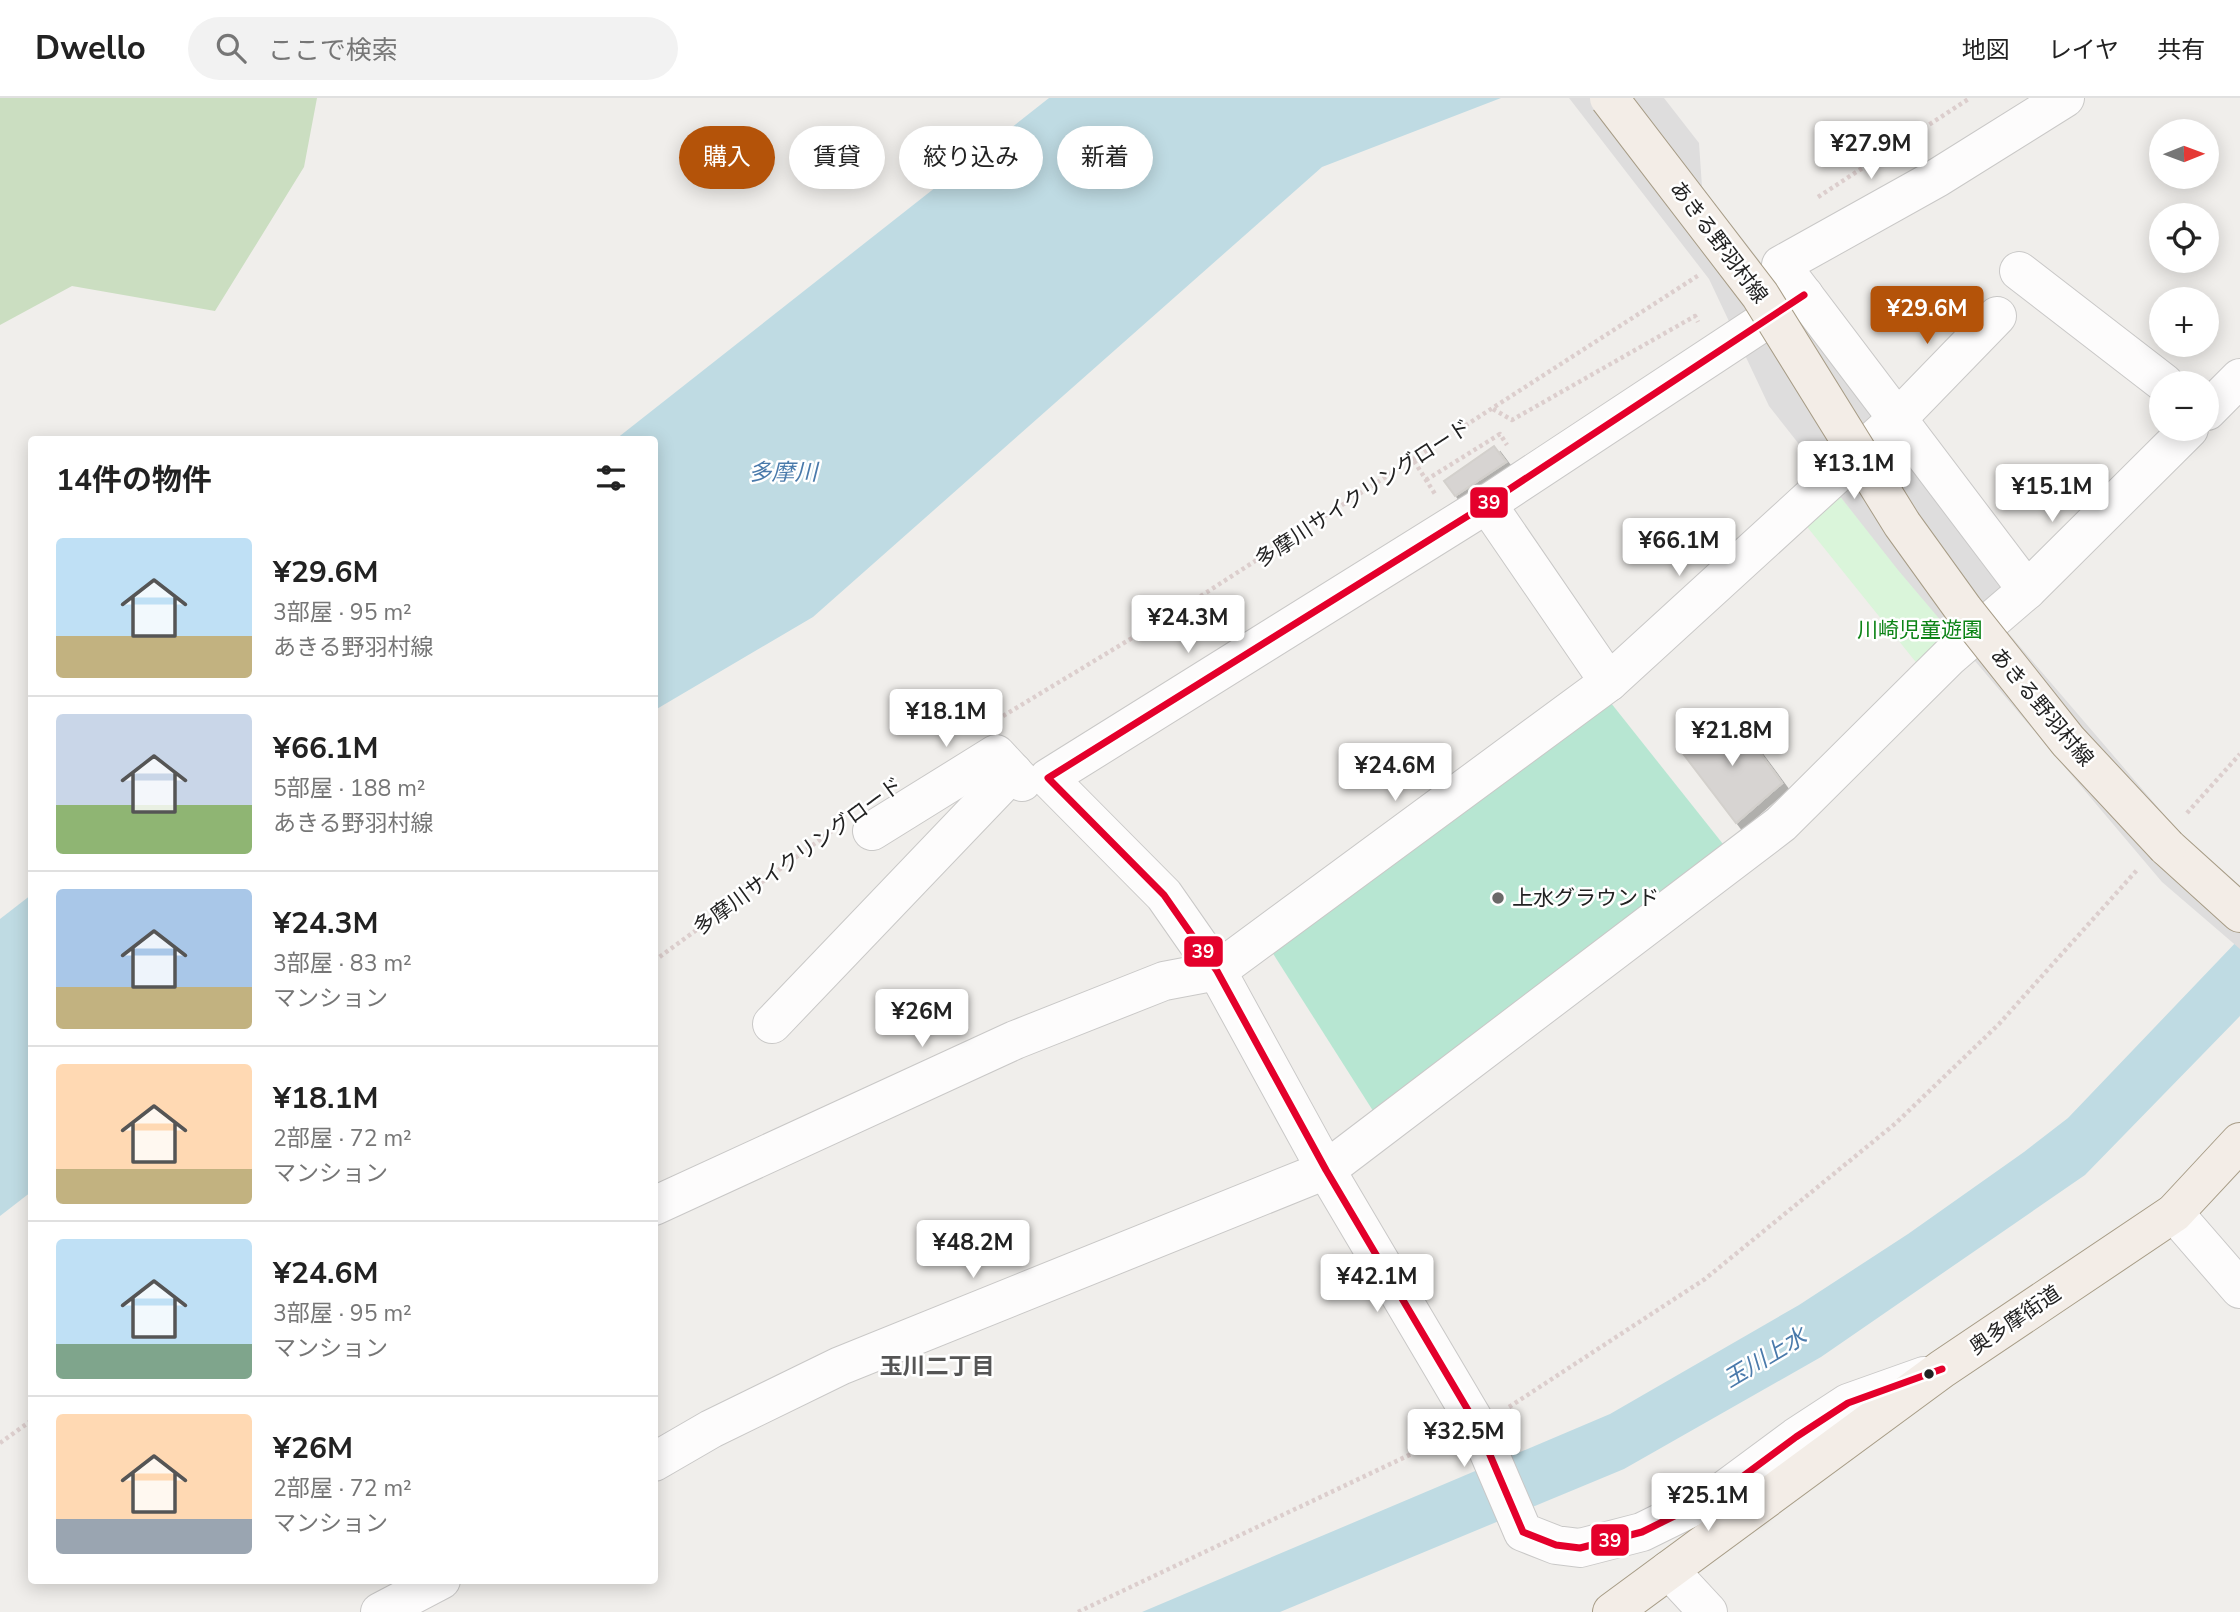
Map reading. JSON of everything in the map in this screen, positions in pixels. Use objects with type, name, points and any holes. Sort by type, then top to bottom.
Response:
[{"type":"main road","name":"あきる野羽村線","points":[[1609,98],[1760,295],[1902,524],[1971,620],[2099,776],[2167,847],[2240,913]]},
{"type":"main road","name":"奥多摩街道","points":[[1612,1612],[1942,1369],[2174,1213],[2240,1142]]},
{"type":"street","points":[[2027,590],[1899,417],[1781,265],[1937,178],[2065,98]]},
{"type":"street","points":[[2019,271],[2149,371]]},
{"type":"street","points":[[772,1024],[1031,769],[1487,504],[1804,295]]},
{"type":"street","points":[[658,1204],[1016,1040],[1164,981],[1217,971],[1609,682],[1817,489],[1899,417],[1997,316]]},
{"type":"street","points":[[2219,399],[2240,378]]},
{"type":"street","points":[[658,1460],[711,1429],[840,1366],[1326,1170],[1781,824],[1949,657],[2027,590],[2177,441]]},
{"type":"street","points":[[1487,504],[1609,682]]},
{"type":"street","points":[[855,829],[996,754],[1031,769],[1164,895],[1217,971],[1326,1170],[1477,1425],[1523,1532],[1556,1545],[1580,1548],[1643,1532],[1719,1494],[1796,1437],[1848,1404],[1942,1369]]},
{"type":"street","points":[[2174,1213],[2240,1289]]},
{"type":"street","points":[[1670,1570],[1708,1612]]},
{"type":"street","points":[[380,1612],[433,1584]]},
{"type":"path","points":[[1814,200],[1969,98]]},
{"type":"path","name":"多摩川サイクリングロード","points":[[992,723],[1223,582],[1710,267]]},
{"type":"path","points":[[1426,481],[1500,434],[1512,453]]},
{"type":"path","points":[[2185,816],[2240,754]]},
{"type":"path","name":"多摩川サイクリングロード","points":[[658,958],[855,829]]},
{"type":"path","points":[[1078,1612],[1477,1425],[1636,1327],[1705,1279],[1896,1123],[1998,1024],[2138,868]]},
{"type":"path","points":[[0,1443],[28,1423]]},
{"type":"green space","points":[[0,98],[317,98],[304,167],[215,311],[72,286],[0,325]]},
{"type":"green space","name":"川崎児童遊園","points":[[1839,495],[1952,634],[1919,666],[1804,523]]},
{"type":"green space","name":"上水グラウンド","points":[[1607,698],[1723,844],[1375,1114],[1272,952]]},
{"type":"water","name":"多摩川","points":[[1049,98],[1501,98],[1322,167],[813,617],[658,708],[658,436],[620,436],[933,189],[1043,189],[1043,126],[1013,126]]},
{"type":"water","points":[[28,897],[28,1194],[0,1216],[0,919]]},
{"type":"water","name":"玉川上水","points":[[2240,938],[2240,1016],[2085,1175],[1821,1357],[1624,1469],[1280,1612],[1142,1612],[1610,1414],[1799,1305],[1908,1234],[2068,1118]]},
{"type":"pier","points":[[1569,98],[1664,98],[1699,143],[1702,187],[2017,591],[1992,614],[2191,846],[2240,886],[2240,949],[2162,882],[1898,570],[1769,406],[1709,279]]},
{"type":"building","points":[[1494,446],[1506,462],[1455,496],[1444,481]]},
{"type":"building","points":[[1731,714],[1782,783],[1736,823],[1681,751]]},
{"type":"transit line","name":"39","points":[[1804,295],[1487,504],[1048,778],[1164,895],[1217,971],[1326,1170],[1478,1427],[1523,1532],[1556,1545],[1580,1548],[1642,1532],[1719,1494],[1796,1437],[1848,1403],[1942,1369]]},
{"type":"place","name":"上水グラウンド","points":[[1498,898]]},
{"type":"district","name":"玉川二丁目","points":[[937,1366]]}]
